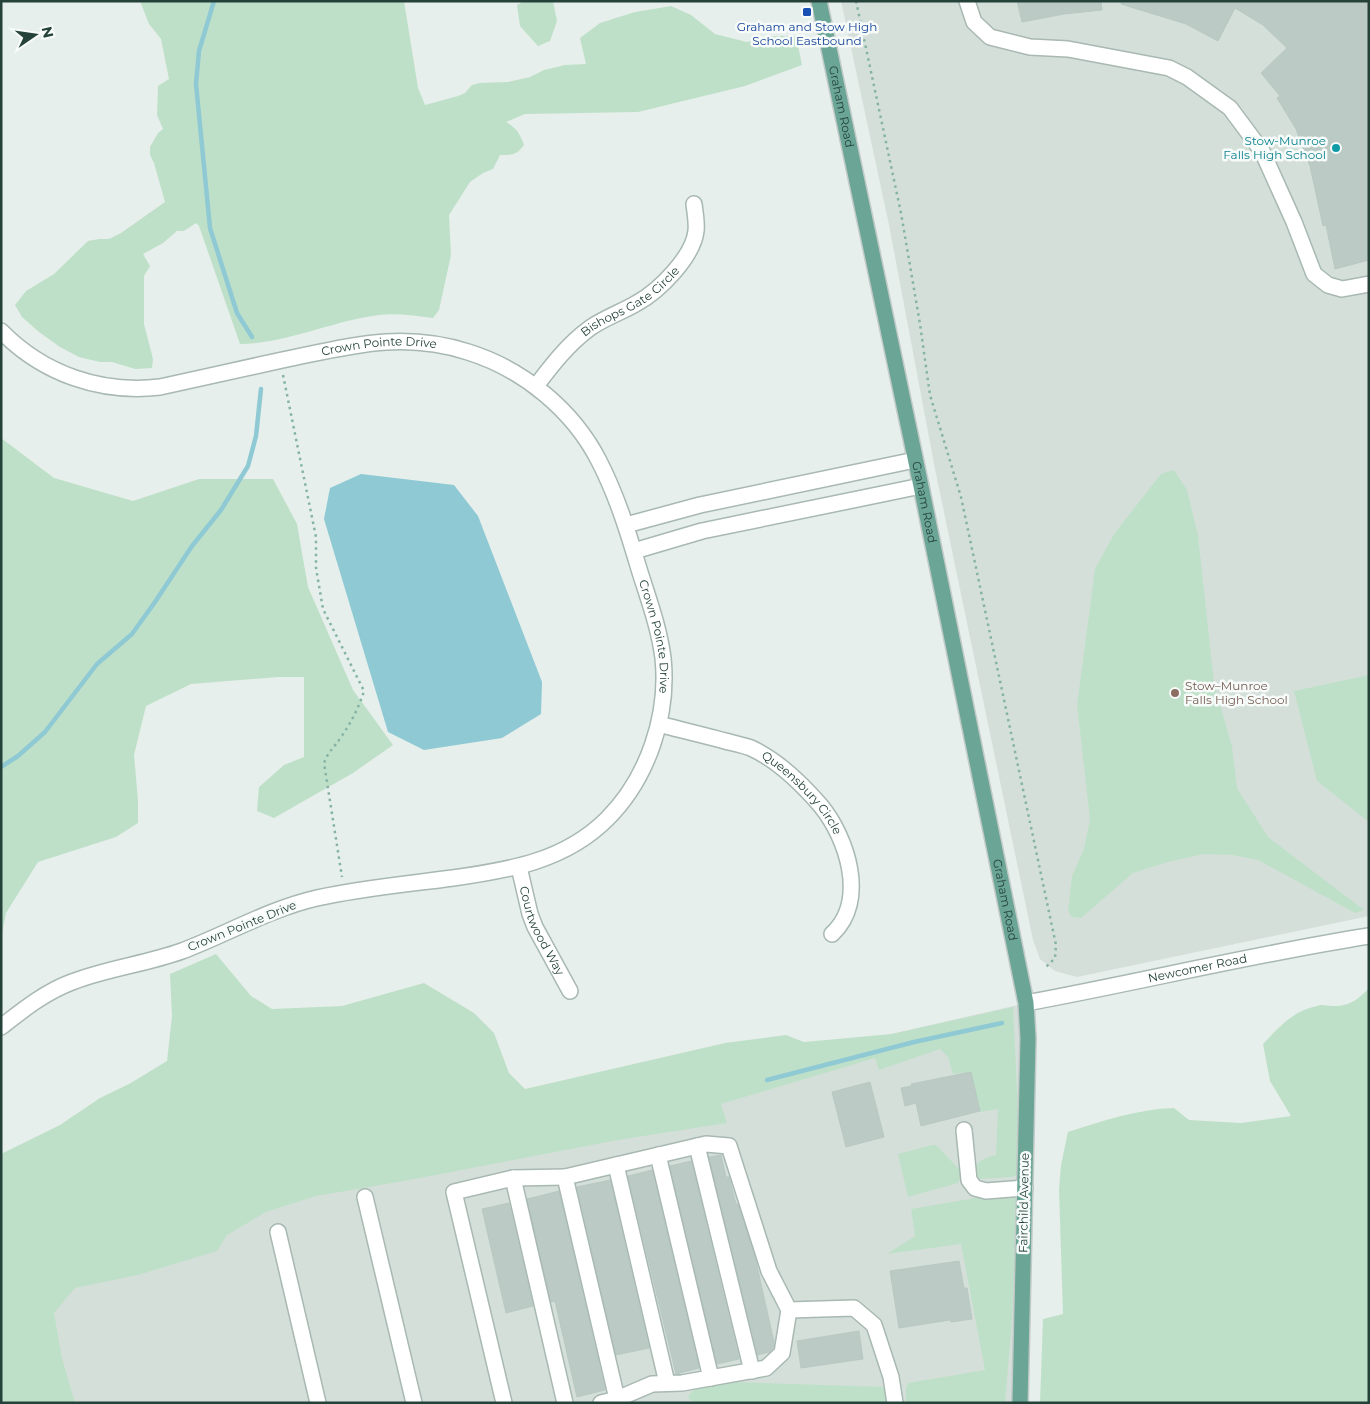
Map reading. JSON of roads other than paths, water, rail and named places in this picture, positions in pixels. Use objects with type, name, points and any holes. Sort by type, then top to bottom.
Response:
[{"type":"main road","name":"Graham Road","points":[[819,1],[921,486],[1026,1003]]},
{"type":"main road","name":"Fairchild Avenue","points":[[1020,1403],[1028,1038],[1026,1003]]},
{"type":"street","points":[[967,1],[974,22],[990,37],[1030,46],[1068,49],[1169,68],[1187,77],[1230,108],[1262,151],[1294,222],[1314,274],[1328,285],[1342,289],[1369,284]]},
{"type":"street","name":"Bishops Gate Circle","points":[[536,386],[571,343],[600,322],[646,298],[674,271],[686,256],[694,241],[696,232],[694,204]]},
{"type":"street","name":"Crown Pointe Drive","points":[[1,331],[14,344],[40,363],[55,371],[84,382],[108,387],[141,389],[160,387],[352,345],[386,341],[413,341],[440,345],[468,352],[494,362],[536,386],[578,427],[589,444],[612,488],[634,550],[656,624],[662,653],[664,681],[659,724],[635,782],[606,819],[577,843],[554,855],[503,871],[339,893],[276,910],[165,957],[69,983],[40,999],[1,1027]]},
{"type":"street","points":[[626,525],[670,512],[915,460]]},
{"type":"street","points":[[819,481],[824,506]]},
{"type":"street","points":[[634,550],[686,535],[735,524],[921,486]]},
{"type":"street","points":[[729,499],[735,524]]},
{"type":"street","name":"Queensbury Circle","points":[[659,724],[750,748],[775,763],[802,785],[822,808],[839,836],[848,862],[851,880],[849,908],[842,922],[832,934]]},
{"type":"street","name":"Courtwood Way","points":[[519,867],[535,927],[570,991]]},
{"type":"street","name":"Newcomer Road","points":[[1026,1003],[1294,948],[1369,936]]},
{"type":"street","points":[[964,1130],[969,1180],[975,1188],[986,1191],[1025,1188]]},
{"type":"street","points":[[504,1403],[454,1192],[513,1178],[565,1177],[706,1144],[729,1146],[768,1271],[789,1310],[782,1353],[766,1368],[711,1378],[667,1384],[652,1384],[601,1403]]},
{"type":"street","points":[[698,1146],[752,1371]]},
{"type":"street","points":[[658,1155],[711,1378]]},
{"type":"street","points":[[616,1165],[667,1384]]},
{"type":"street","points":[[565,1177],[618,1398]]},
{"type":"street","points":[[513,1178],[565,1403]]},
{"type":"street","points":[[365,1197],[414,1403]]},
{"type":"street","points":[[278,1232],[318,1403]]},
{"type":"street","points":[[789,1310],[854,1308],[874,1325],[891,1376],[895,1403]]},
{"type":"water","points":[[361,474],[454,485],[478,516],[542,682],[541,714],[502,738],[424,750],[388,732],[324,519],[330,488]]},
{"type":"waterway","points":[[214,1],[199,51],[196,84],[210,228],[237,313],[252,337]]},
{"type":"waterway","points":[[1,767],[18,756],[45,732],[97,664],[132,634],[192,546],[221,510],[248,466],[256,436],[261,389]]},
{"type":"waterway","points":[[767,1080],[914,1042],[1002,1023]]},
{"type":"place","name":"Graham and Stow High School Eastbound","points":[[807,12]]},
{"type":"place","name":"Stow-Munroe Falls High School","points":[[1336,148]]},
{"type":"place","name":"Stow–Munroe Falls High School","points":[[1175,693]]}]
